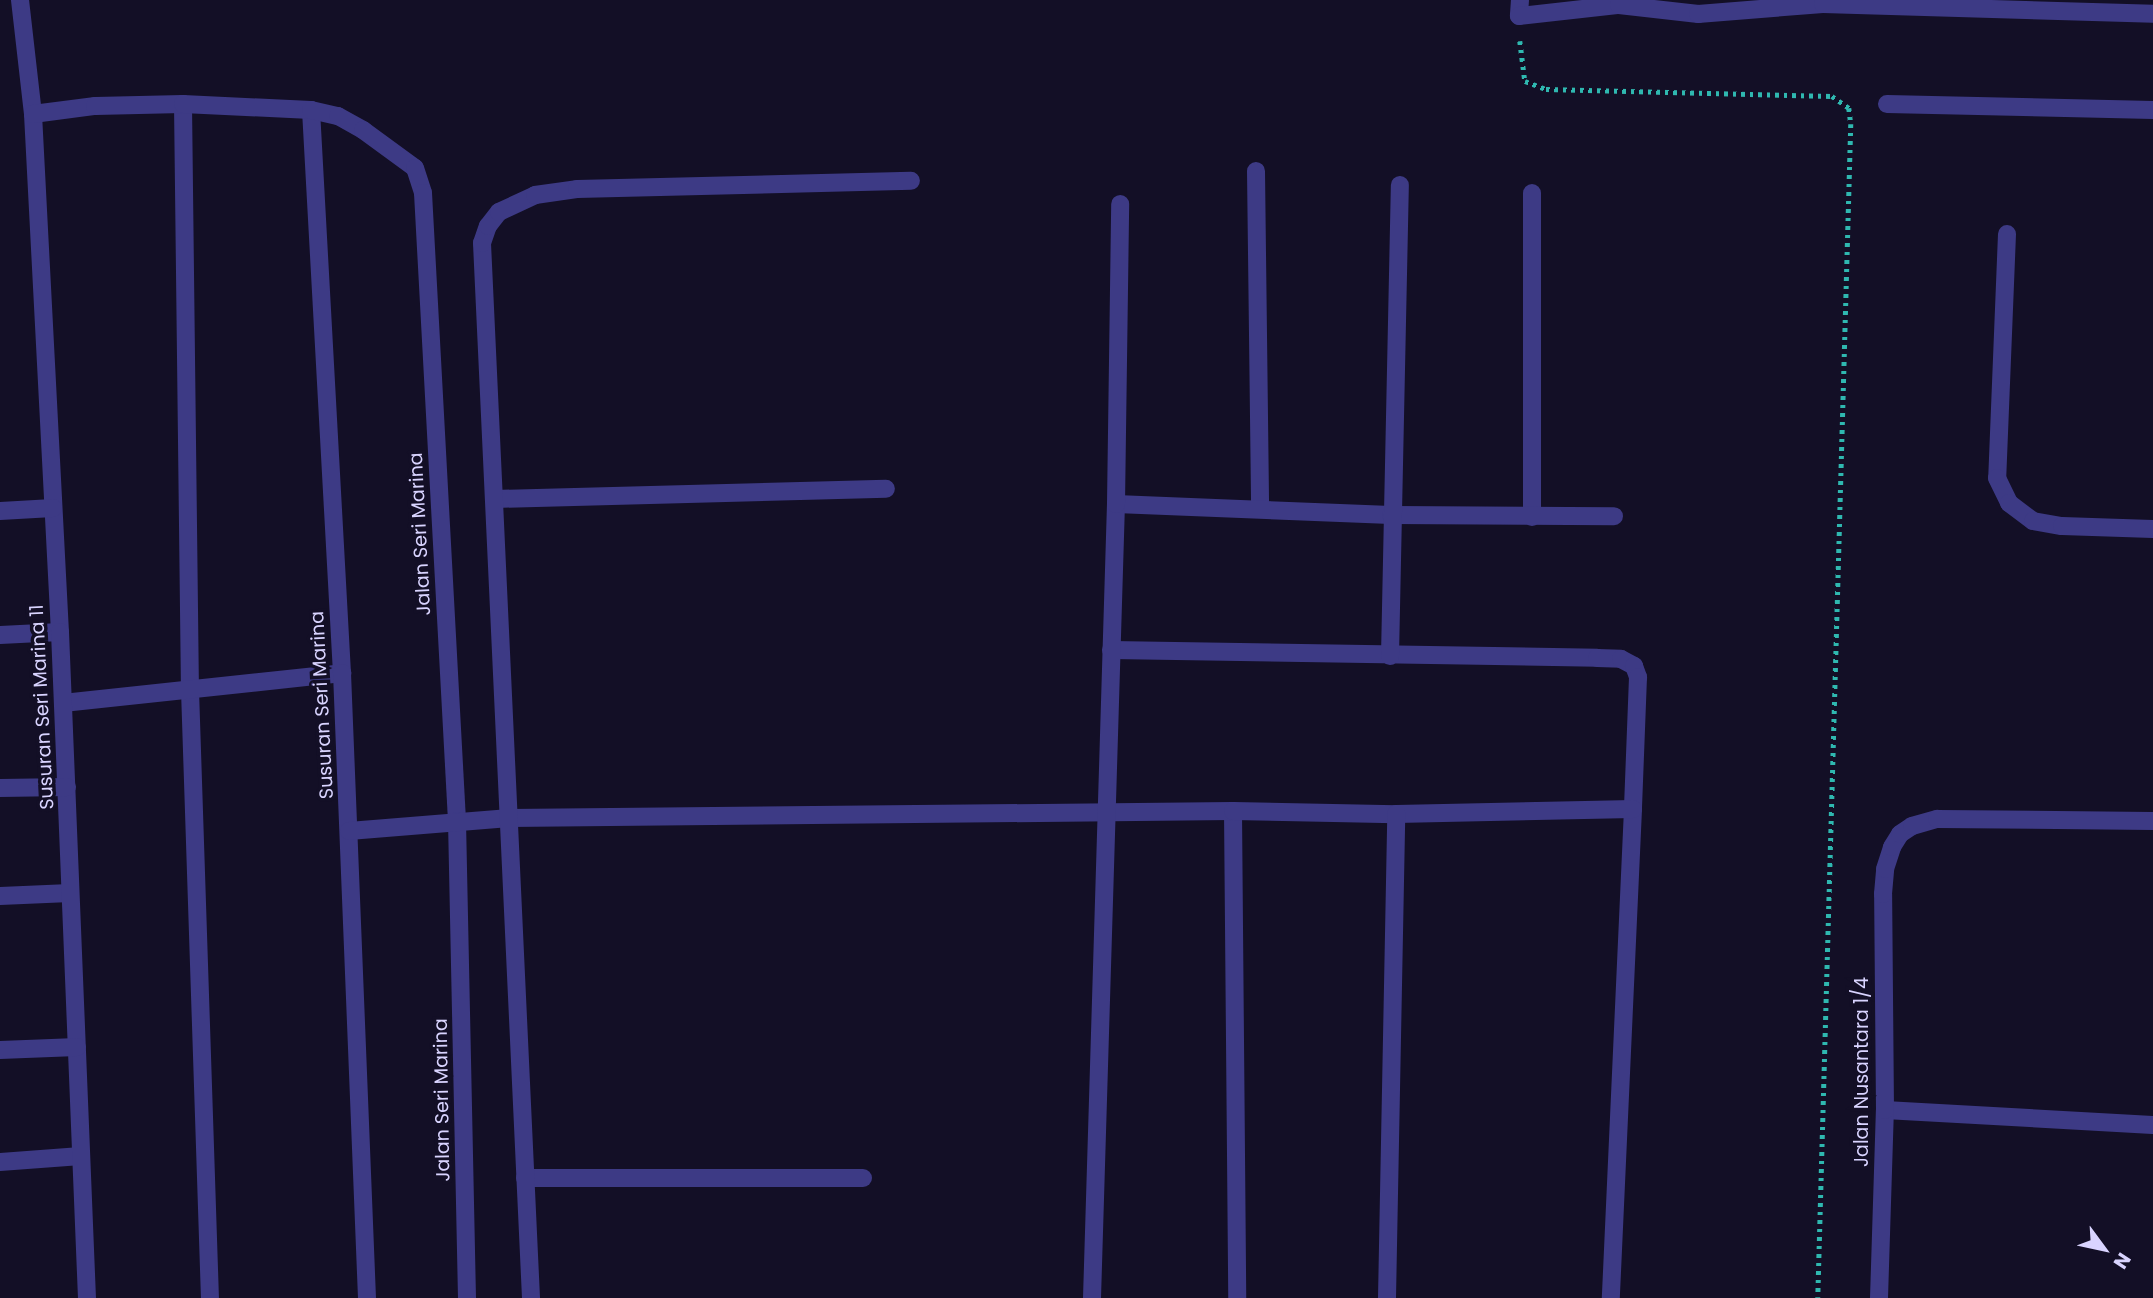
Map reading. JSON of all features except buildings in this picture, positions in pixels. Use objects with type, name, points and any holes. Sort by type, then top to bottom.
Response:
[{"type":"street","name":"Susuran Seri Marina 11","points":[[20,0],[33,114],[60,632],[87,1298]]},
{"type":"street","points":[[1519,8],[1619,5],[1698,14],[1823,2],[2153,14]]},
{"type":"street","name":"Jalan Seri Marina","points":[[33,114],[94,106],[183,104],[311,110],[338,116],[395,151],[415,168],[423,193],[457,821],[467,1298]]},
{"type":"street","points":[[183,104],[190,691],[210,1298]]},
{"type":"street","points":[[1887,104],[2153,110]]},
{"type":"street","name":"Susuran Seri Marina","points":[[311,110],[342,673],[367,1298]]},
{"type":"street","points":[[1256,171],[1260,509]]},
{"type":"street","points":[[531,1298],[482,243],[488,226],[499,212],[535,195],[577,189],[911,181]]},
{"type":"street","points":[[1390,656],[1400,185]]},
{"type":"street","points":[[1532,193],[1532,517]]},
{"type":"street","points":[[1092,1298],[1116,504],[1120,204]]},
{"type":"street","points":[[2007,234],[1997,478],[2009,503],[2033,521],[2062,526],[2153,529]]},
{"type":"street","points":[[495,499],[886,489]]},
{"type":"street","points":[[1116,504],[1391,515],[1614,516]]},
{"type":"street","points":[[0,511],[53,509]]},
{"type":"street","points":[[0,635],[60,632]]},
{"type":"street","points":[[1111,650],[1597,658],[1631,663],[1637,677],[1633,809],[1611,1298]]},
{"type":"street","points":[[63,703],[342,673]]},
{"type":"street","points":[[0,788],[67,788]]},
{"type":"street","points":[[349,831],[509,818],[1233,810],[1396,814],[1633,809]]},
{"type":"street","points":[[1233,810],[1237,1298]]},
{"type":"street","points":[[1387,1298],[1396,814]]},
{"type":"street","name":"Jalan Nusantara 1/4","points":[[1879,1298],[1885,1110],[1883,894],[1885,869],[1892,847],[1900,834],[1912,826],[1937,818],[2153,821]]},
{"type":"street","points":[[0,895],[70,893]]},
{"type":"street","points":[[0,1050],[77,1047]]},
{"type":"street","points":[[1885,1110],[2153,1125]]},
{"type":"street","points":[[0,1162],[81,1156]]},
{"type":"street","points":[[525,1178],[863,1178]]},
{"type":"path","points":[[1519,8],[1525,81],[1546,89],[1832,96],[1849,108],[1851,151],[1818,1298]]}]
